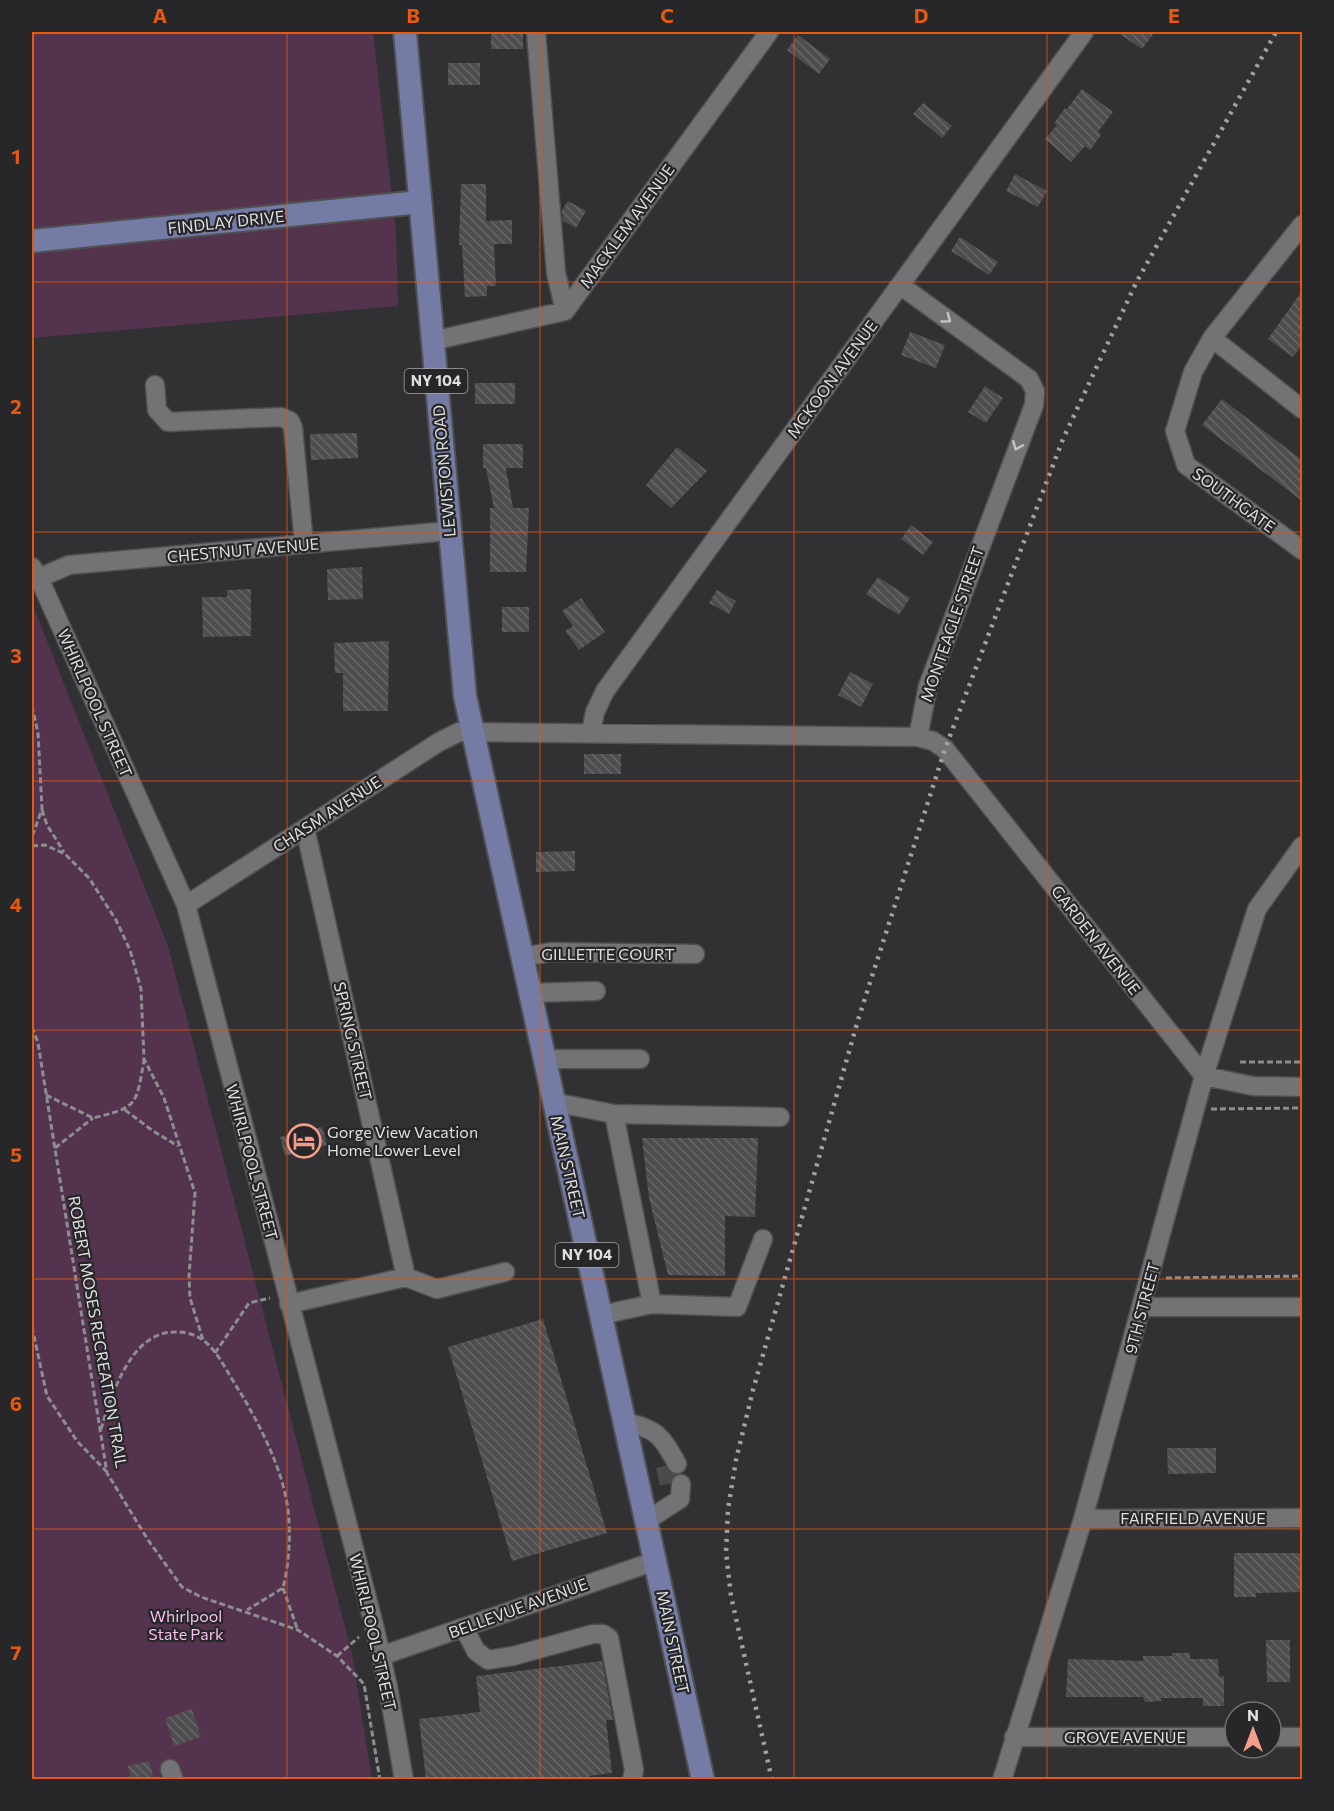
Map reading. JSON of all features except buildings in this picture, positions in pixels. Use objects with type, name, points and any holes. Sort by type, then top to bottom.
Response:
[{"type":"main road","name":"LEWISTON ROAD","points":[[405,32],[460,655],[472,730]]},
{"type":"main road","name":"FINDLAY DRIVE","points":[[32,241],[420,202]]},
{"type":"main road","name":"MAIN STREET","points":[[472,730],[703,1779]]},
{"type":"street","points":[[432,341],[565,311],[556,273],[537,32]]},
{"type":"street","name":"MACKLEM AVENUE","points":[[565,311],[769,32]]},
{"type":"street","name":"MCKOON AVENUE","points":[[591,732],[594,712],[605,691],[1084,32]]},
{"type":"street","name":"SOUTHGATE","points":[[1302,225],[1212,338],[1193,372],[1175,431],[1186,465],[1302,550]]},
{"type":"street","name":"MONTEAGLE STREET","points":[[900,285],[1029,379],[1035,398],[928,686],[918,737]]},
{"type":"street","points":[[1212,338],[1302,409]]},
{"type":"street","points":[[155,385],[157,410],[168,422],[281,417],[290,421],[293,428],[304,544]]},
{"type":"street","name":"CHESTNUT AVENUE","points":[[35,572],[69,565],[449,531]]},
{"type":"street","name":"WHIRLPOOL STREET","points":[[35,572],[186,905],[374,1625],[404,1779]]},
{"type":"street","points":[[472,730],[918,737]]},
{"type":"street","name":"CHASM AVENUE","points":[[186,905],[449,736],[472,730]]},
{"type":"street","name":"GARDEN AVENUE","points":[[918,737],[933,741],[945,749],[1203,1076]]},
{"type":"street","name":"SPRING STREET","points":[[305,828],[406,1277]]},
{"type":"street","name":"9TH STREET","points":[[1002,1779],[1083,1519],[1143,1306],[1203,1076],[1257,909],[1302,846]]},
{"type":"street","name":"GILLETTE COURT","points":[[521,957],[552,952],[696,954]]},
{"type":"street","points":[[529,993],[596,991]]},
{"type":"street","points":[[544,1059],[640,1059]]},
{"type":"street","points":[[1203,1076],[1253,1086],[1302,1087]]},
{"type":"street","points":[[554,1102],[614,1114],[780,1117]]},
{"type":"street","points":[[614,1114],[652,1304]]},
{"type":"street","points":[[601,1315],[652,1304],[737,1306],[763,1239]]},
{"type":"street","points":[[288,1299],[406,1277],[437,1289],[505,1272]]},
{"type":"street","points":[[1143,1306],[1302,1307]]},
{"type":"street","points":[[624,1422],[654,1430],[667,1446],[671,1465]]},
{"type":"street","points":[[646,1521],[677,1489]]},
{"type":"street","name":"FAIRFIELD AVENUE","points":[[1083,1519],[1302,1518]]},
{"type":"street","name":"BELLEVUE AVENUE","points":[[381,1656],[655,1561]]},
{"type":"street","points":[[464,1628],[476,1651],[488,1660],[513,1656],[593,1634],[603,1634],[609,1638],[634,1776]]},
{"type":"street","name":"GROVE AVENUE","points":[[1014,1737],[1223,1737]]},
{"type":"street","points":[[1283,1737],[1302,1737]]},
{"type":"path","points":[[32,706],[38,734],[42,809],[47,825],[65,854],[89,878],[116,920],[130,950],[141,989],[144,1059],[138,1093],[131,1106],[125,1110],[93,1118],[55,1148]]},
{"type":"path","points":[[32,837],[42,809]]},
{"type":"path","points":[[32,846],[45,845],[65,854]]},
{"type":"path","name":"ROBERT MOSES RECREATION TRAIL","points":[[32,1027],[38,1043],[77,1271],[107,1473],[148,1540],[182,1587],[201,1597],[298,1630],[338,1656],[364,1684],[380,1779]]},
{"type":"path","points":[[144,1059],[164,1098],[195,1193],[189,1276],[190,1298],[203,1340]]},
{"type":"path","points":[[1240,1062],[1302,1062]]},
{"type":"path","points":[[46,1095],[93,1118]]},
{"type":"path","points":[[1209,1109],[1302,1108]]},
{"type":"path","points":[[125,1110],[179,1147]]},
{"type":"path","points":[[1160,1278],[1302,1276]]},
{"type":"path","points":[[215,1353],[249,1303],[288,1299]]},
{"type":"path","points":[[32,1327],[47,1396],[76,1441],[107,1473]]},
{"type":"path","points":[[100,1431],[112,1395],[126,1367],[151,1338],[174,1332],[194,1335],[203,1340],[215,1353],[251,1410],[277,1466],[288,1510],[287,1570],[283,1588],[298,1630]]},
{"type":"path","points":[[246,1611],[283,1588]]},
{"type":"path","points":[[338,1656],[374,1625]]},
{"type":"green space","points":[[32,32],[373,32],[396,232],[398,306],[32,338]]},
{"type":"green space","name":"Whirlpool State Park","points":[[32,603],[168,946],[352,1654],[372,1779],[32,1779]]},
{"type":"tunnel","points":[[665,1466],[669,1486]]},
{"type":"railway","points":[[772,1780],[731,1596],[726,1552],[728,1509],[736,1460],[753,1390],[858,1020],[945,749],[1063,439],[1136,283],[1276,32]]},
{"type":"place","name":"Gorge View Vacation Home Lower Level","points":[[304,1141]]}]
